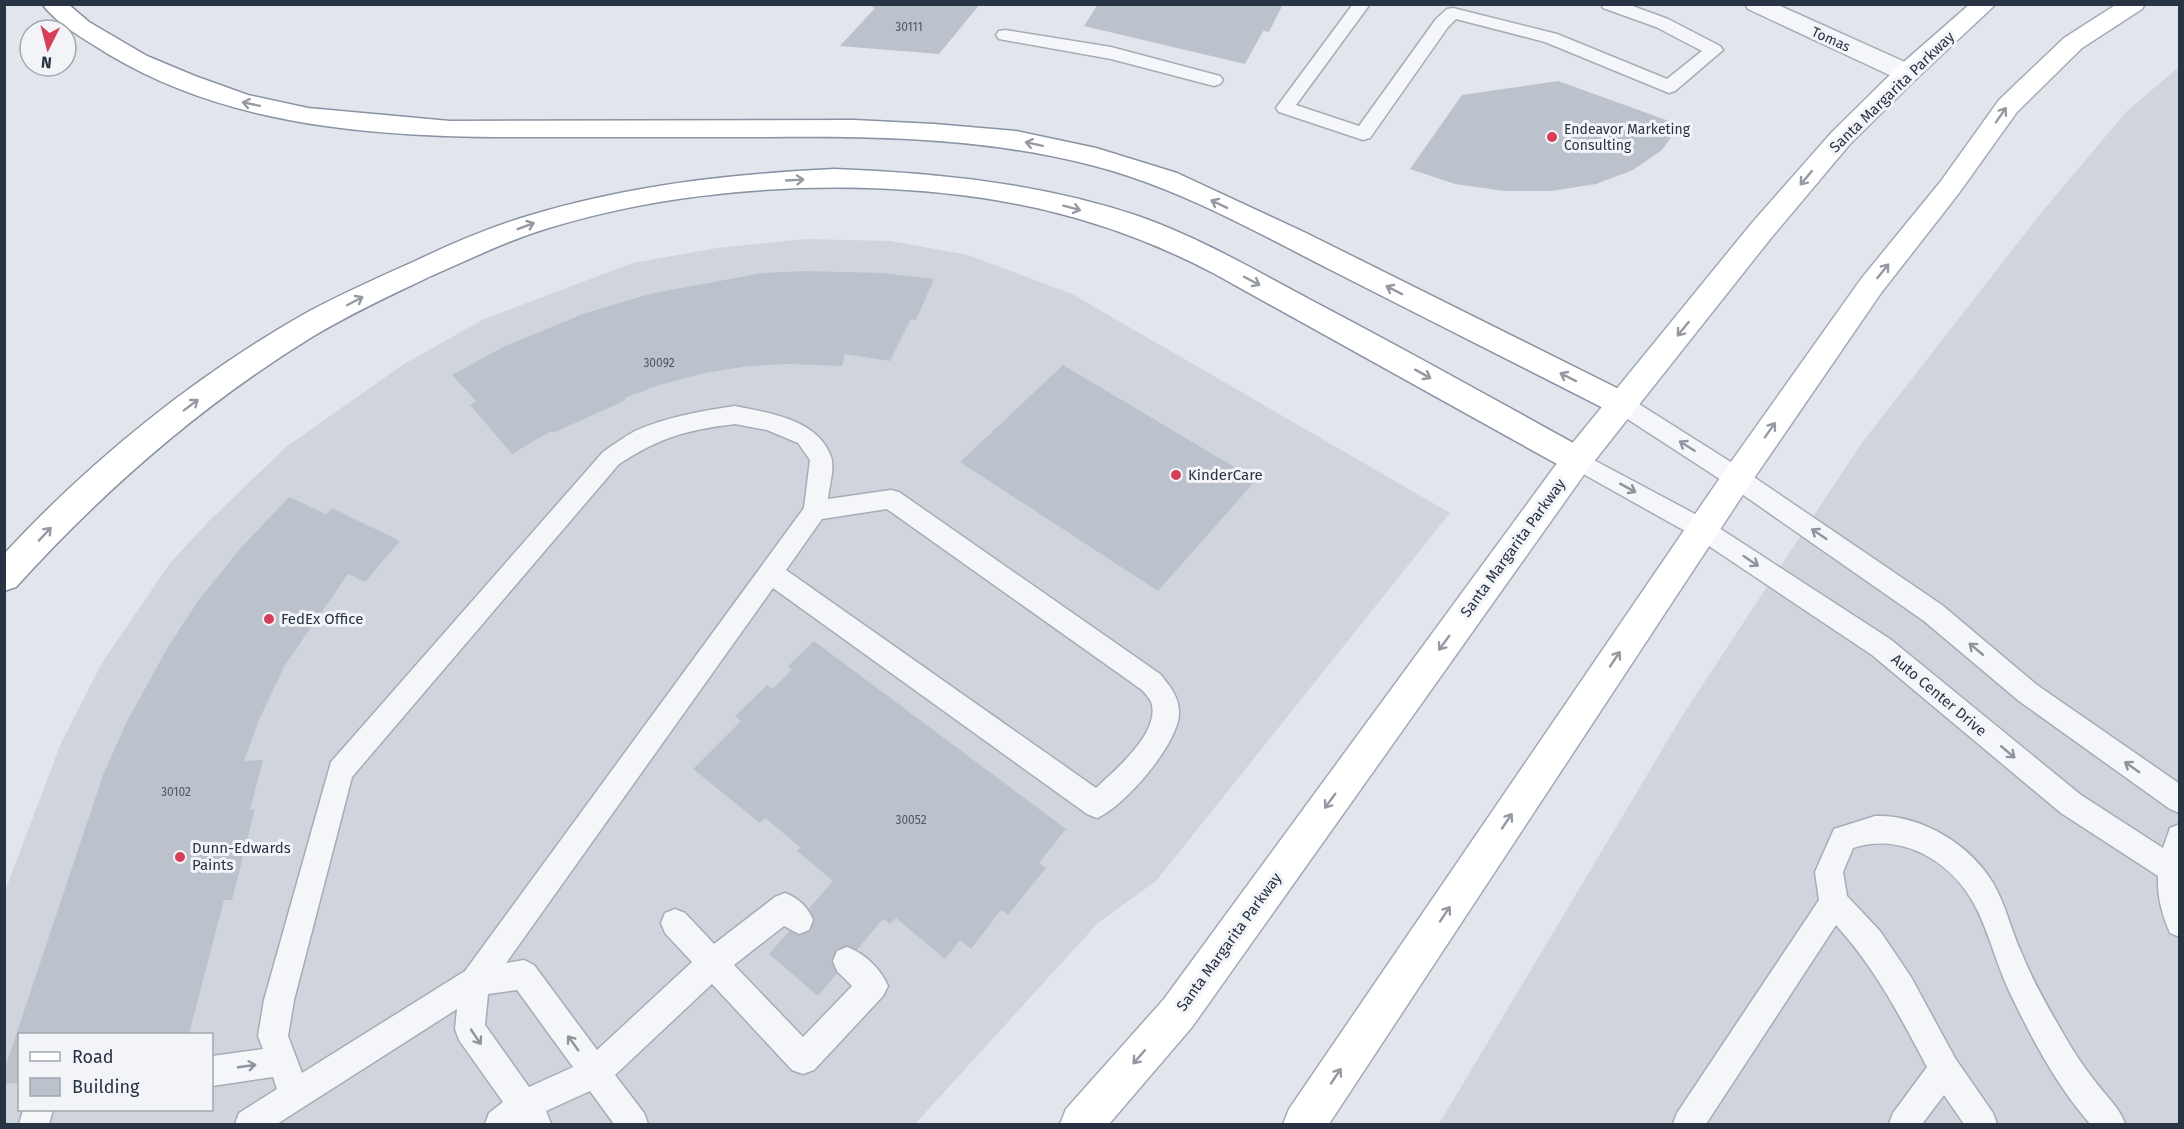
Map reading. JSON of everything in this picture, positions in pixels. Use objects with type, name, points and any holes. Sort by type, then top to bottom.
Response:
[{"type":"main road","points":[[53,4],[81,27],[138,62],[243,102],[308,116],[450,129],[854,128],[923,131],[1016,140],[1096,157],[1168,179],[1296,240],[1620,404]]},
{"type":"main road","name":"Santa Margarita Parkway","points":[[1081,1125],[1178,1013],[1577,459],[1620,404],[1841,138],[1907,73],[1985,4]]},
{"type":"main road","points":[[1304,1125],[1737,477],[1871,286],[1950,187],[2008,106],[2073,43],[2134,4]]},
{"type":"main road","points":[[4,577],[81,496],[191,404],[300,331],[378,289],[472,247],[540,221],[640,198],[737,183],[826,179],[897,180],[978,188],[1051,202],[1128,223],[1213,260],[1343,329],[1577,459]]},
{"type":"street","name":"Tomas","points":[[1756,4],[1907,73]]},
{"type":"lane","points":[[1362,4],[1285,108],[1363,134],[1450,9],[1551,38],[1669,87],[1714,50],[1662,23],[1609,4]]},
{"type":"lane","points":[[1005,35],[1115,52],[1214,80]]},
{"type":"lane","points":[[1620,404],[1737,477],[1933,613],[2028,693],[2180,800]]},
{"type":"lane","points":[[250,1125],[475,981],[815,511],[820,459],[806,437],[771,422],[735,416],[704,419],[642,438],[611,458],[340,771],[279,1000],[273,1036],[295,1096]]},
{"type":"lane","name":"Auto Center Drive","points":[[1577,459],[1702,529],[1881,647],[2071,804],[2170,868]]},
{"type":"lane","points":[[771,573],[1097,805],[1152,750],[1164,726],[1165,702],[1151,682],[891,499],[815,511]]},
{"type":"lane","points":[[1982,1125],[1944,1069],[1901,987],[1870,941],[1834,903],[1829,872],[1844,838],[1877,829],[1914,833],[1947,852],[1977,882],[2012,965],[2046,1031],[2090,1103],[2110,1125]]},
{"type":"lane","points":[[2180,837],[2170,868],[2174,910],[2180,923]]},
{"type":"lane","points":[[1688,1125],[1834,903]]},
{"type":"lane","points":[[500,1125],[530,1115],[595,1073],[713,963],[785,907],[799,920]]},
{"type":"lane","points":[[675,922],[803,1059],[873,986],[847,961]]},
{"type":"lane","points":[[475,981],[524,975],[633,1125]]},
{"type":"lane","points":[[475,981],[470,1029],[530,1115]]},
{"type":"lane","points":[[213,1071],[283,1060]]},
{"type":"lane","points":[[1904,1125],[1944,1069]]},
{"type":"shaded area","points":[[2179,67],[2179,1124],[1439,1124],[1684,713],[1861,444],[2041,213],[2127,111]]},
{"type":"shaded area","points":[[805,239],[890,241],[968,255],[1072,294],[1450,513],[1156,881],[1098,923],[915,1124],[5,1124],[4,894],[61,743],[102,663],[170,563],[209,521],[286,447],[404,364],[484,319],[633,263],[717,248]]},
{"type":"building","points":[[866,4],[980,4],[939,54],[840,46],[875,8]]},
{"type":"building","points":[[1098,4],[1283,4],[1269,32],[1263,31],[1245,64],[1084,26]]},
{"type":"building","name":"Endeavor Marketing Consulting","points":[[1558,81],[1680,125],[1662,150],[1633,170],[1596,184],[1551,191],[1504,191],[1455,184],[1410,169],[1462,95]]},
{"type":"building","points":[[806,271],[882,273],[934,279],[916,320],[911,319],[890,361],[845,354],[842,366],[788,364],[749,366],[704,373],[656,386],[625,398],[626,400],[553,433],[551,431],[512,454],[470,405],[476,401],[452,375],[503,347],[583,314],[649,294],[762,273]]},
{"type":"building","points":[[1063,365],[1256,480],[1158,591],[960,462]]},
{"type":"building","points":[[289,497],[326,514],[332,508],[400,541],[365,582],[348,574],[285,665],[259,720],[244,761],[263,760],[250,810],[255,809],[232,900],[224,900],[189,1033],[18,1033],[18,1083],[4,1084],[4,1071],[103,775],[126,723],[168,647],[198,601],[239,550]]},
{"type":"building","points":[[814,641],[1066,829],[1039,863],[1046,868],[1008,915],[1001,910],[971,949],[960,940],[945,959],[896,918],[890,924],[883,919],[818,996],[769,954],[833,881],[797,851],[800,847],[765,818],[760,823],[693,769],[741,721],[735,716],[767,685],[772,689],[792,670],[788,666]]},
{"type":"place","name":"Endeavor Marketing Consulting","points":[[1552,137]]},
{"type":"place","name":"KinderCare","points":[[1176,475]]},
{"type":"place","name":"FedEx Office","points":[[269,619]]},
{"type":"place","name":"Dunn-Edwards Paints","points":[[180,857]]}]
